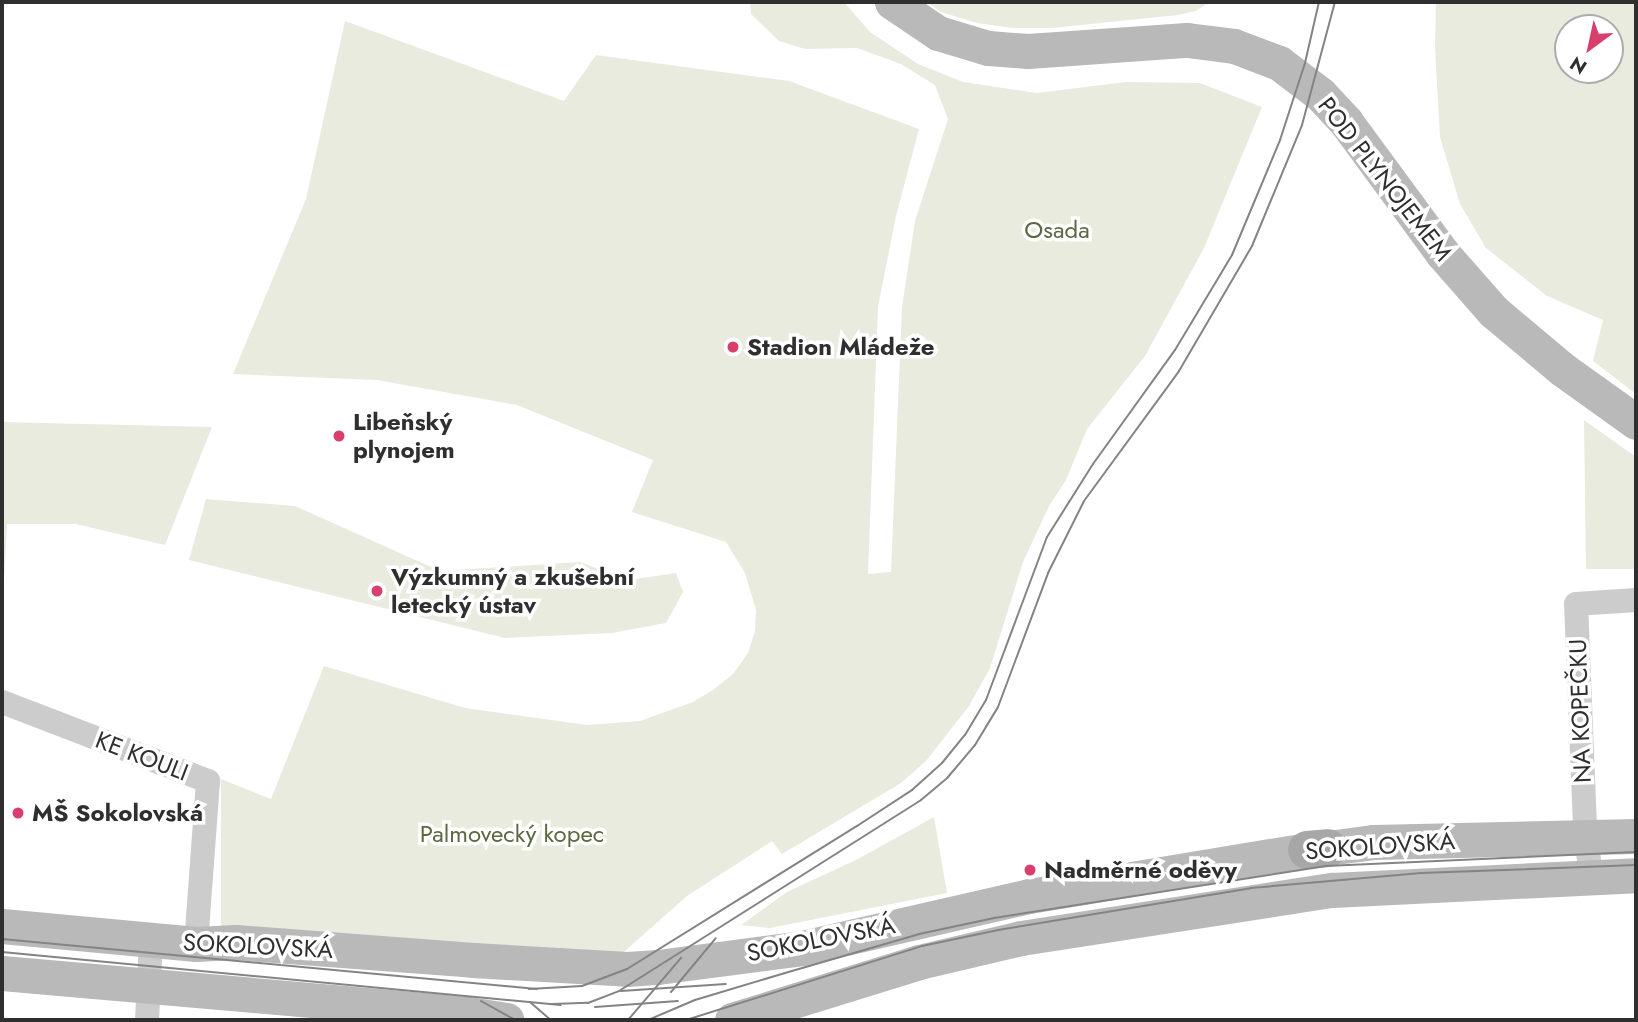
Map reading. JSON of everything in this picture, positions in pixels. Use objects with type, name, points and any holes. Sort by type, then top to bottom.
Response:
[{"type":"main road","name":"POD PLYNOJEMEM","points":[[892,2],[938,33],[988,48],[1028,51],[1187,40],[1234,46],[1279,63],[1320,94],[1346,122],[1443,254],[1493,311],[1562,369],[1636,422]]},
{"type":"main road","name":"SOKOLOVSKÁ","points":[[2,926],[196,944],[235,942],[627,969],[802,948],[1029,896],[1318,849],[1373,842],[1586,832],[1636,836]]},
{"type":"main road","name":"SOKOLOVSKÁ","points":[[732,1020],[919,962],[1021,938],[1332,890],[1636,875]]},
{"type":"main road","name":"SOKOLOVSKÁ","points":[[2,973],[147,1004],[469,1014],[507,1020]]},
{"type":"street","name":"NA KOPEČKU","points":[[1591,877],[1586,832],[1576,604],[1636,600]]},
{"type":"street","name":"KE KOULI","points":[[2,702],[208,781],[196,944]]},
{"type":"street","points":[[147,1004],[151,940]]},
{"type":"green space","points":[[750,2],[844,2],[870,32],[918,64],[963,82],[1037,93],[1126,82],[1200,83],[1262,107],[1204,248],[1145,356],[1087,429],[1066,480],[1049,506],[1023,562],[990,668],[969,706],[926,761],[901,783],[782,854],[772,841],[687,896],[617,958],[221,936],[221,779],[271,799],[324,666],[465,708],[587,725],[640,721],[693,702],[713,690],[733,674],[748,653],[755,631],[756,610],[745,573],[726,542],[632,512],[653,460],[517,405],[377,380],[233,374],[306,199],[345,21],[564,101],[596,55],[789,81],[919,129],[896,216],[878,307],[868,574],[891,572],[902,307],[915,221],[948,119],[935,85],[901,64],[857,48],[805,49],[779,41],[751,14]]},
{"type":"green space","points":[[927,2],[1209,2],[1196,11],[1178,15],[1052,28],[1012,28],[977,23],[941,12]]},
{"type":"green space","points":[[1436,2],[1636,2],[1636,394],[1593,361],[1603,320],[1547,296],[1486,248],[1460,204],[1440,137],[1435,47]]},
{"type":"green space","points":[[1584,420],[1636,457],[1636,569],[1586,569]]},
{"type":"green space","points":[[2,422],[212,427],[165,545],[76,524],[7,524],[2,616]]},
{"type":"green space","points":[[206,499],[295,506],[440,571],[580,562],[628,580],[676,573],[683,592],[666,623],[612,633],[505,638],[189,560]]},
{"type":"green space","points":[[934,817],[947,893],[770,928],[741,925],[787,892],[858,859]]},
{"type":"tram line","points":[[529,989],[582,986],[627,969],[912,790],[942,763],[965,735],[986,700],[1047,537],[1093,464],[1175,350],[1232,255],[1280,140],[1305,63],[1319,2]]},
{"type":"tram line","points":[[552,1004],[588,1003],[619,991],[921,800],[948,777],[975,745],[998,707],[1048,573],[1084,501],[1179,371],[1252,246],[1302,125],[1335,2]]},
{"type":"tram line","points":[[648,1020],[695,1000],[785,973],[919,934],[994,918],[1326,866],[1636,852]]},
{"type":"tram line","points":[[686,1020],[922,946],[998,930],[1251,888],[1421,873],[1636,865]]},
{"type":"tram line","points":[[671,992],[716,938]]},
{"type":"tram line","points":[[2,939],[537,989]]},
{"type":"tram line","points":[[2,952],[560,1005]]},
{"type":"tram line","points":[[628,1020],[681,958]]},
{"type":"tram line","points":[[621,991],[726,984]]},
{"type":"tram line","points":[[481,1001],[515,1020]]},
{"type":"tram line","points":[[595,1007],[678,1001]]},
{"type":"tram line","points":[[530,1002],[551,1020]]},
{"type":"place","name":"Stadion Mládeže","points":[[733,347]]},
{"type":"place","name":"Libeňský plynojem","points":[[339,436]]},
{"type":"place","name":"Výzkumný a zkušební letecký ústav","points":[[377,591]]},
{"type":"place","name":"MŠ Sokolovská","points":[[18,813]]},
{"type":"place","name":"Nadměrné oděvy","points":[[1030,870]]},
{"type":"park label","name":"Osada","points":[[1057,230]]},
{"type":"park label","name":"Palmovecký kopec","points":[[512,834]]}]
